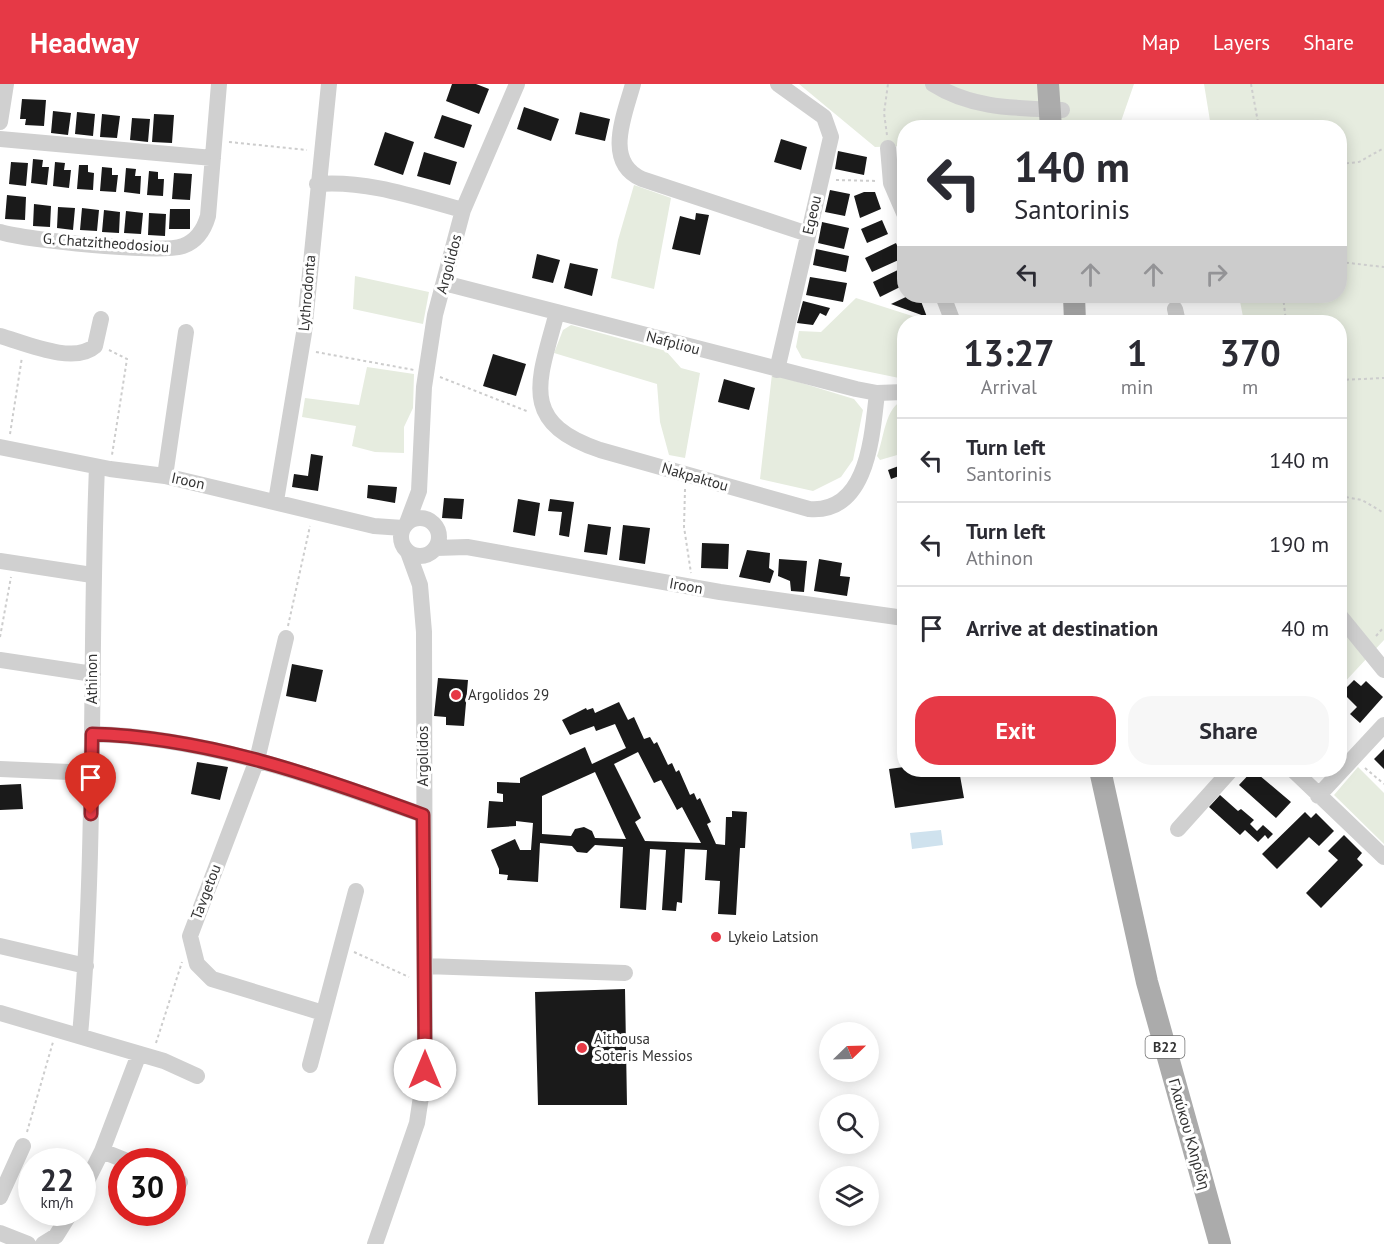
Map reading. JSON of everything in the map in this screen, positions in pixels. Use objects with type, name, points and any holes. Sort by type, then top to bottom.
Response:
[{"type":"main road","points":[[1048,84],[1057,119]]},
{"type":"main road","points":[[1057,119],[1061,84]]},
{"type":"main road","name":"Γλαύκου Κληρίδη","points":[[1102,777],[1147,982],[1220,1244]]},
{"type":"main road","name":"Γλαύκου Κληρίδη","points":[[1110,777],[1118,849]]},
{"type":"street","points":[[0,122],[6,84]]},
{"type":"street","name":"G. Chatzitheodosiou","points":[[0,232],[36,239],[164,249],[181,247],[194,240],[205,225],[219,84]]},
{"type":"street","name":"Lythrodonta","points":[[276,501],[304,333],[317,184],[329,84]]},
{"type":"street","points":[[633,84],[618,146],[627,169],[642,179],[808,234]]},
{"type":"street","name":"Egeou","points":[[777,370],[831,137],[828,122],[809,104],[778,84]]},
{"type":"street","points":[[933,84],[953,96],[976,103],[1057,119]]},
{"type":"street","name":"Argolidos","points":[[379,1243],[411,1143],[421,1105],[425,1070],[423,815],[425,663],[420,585],[404,536],[419,491],[424,387],[435,315],[463,210],[512,85]]},
{"type":"street","points":[[0,139],[213,158]]},
{"type":"street","points":[[888,148],[890,181],[897,197]]},
{"type":"street","points":[[317,184],[345,183],[384,189],[463,210]]},
{"type":"street","name":"Nafpliou","points":[[444,283],[777,370],[878,393],[897,392]]},
{"type":"street","name":"Nakpaktou","points":[[557,312],[539,383],[541,403],[550,419],[571,437],[585,444],[809,509],[834,506],[849,495],[860,478],[871,440],[878,393]]},
{"type":"street","points":[[0,336],[75,355],[89,351],[96,344],[101,320]]},
{"type":"street","points":[[165,476],[186,332]]},
{"type":"street","name":"Iroon","points":[[4,448],[103,468],[165,476],[374,526],[404,536],[420,557],[431,552],[467,547],[693,587],[897,617]]},
{"type":"street","name":"Athinon","points":[[80,1035],[86,966],[92,773],[92,575],[103,468]]},
{"type":"street","name":"Argolidos","points":[[419,491],[434,525],[431,552],[420,585]]},
{"type":"street","points":[[404,536],[418,518],[434,525]]},
{"type":"street","name":"Iroon","points":[[434,525],[467,547]]},
{"type":"street","points":[[7,562],[92,575]]},
{"type":"street","points":[[1347,625],[1384,670]]},
{"type":"street","name":"Tavgetou","points":[[286,638],[257,760],[190,936],[197,964],[212,978],[323,1013]]},
{"type":"street","points":[[0,660],[93,674]]},
{"type":"street","points":[[1347,765],[1384,725]]},
{"type":"street","points":[[92,734],[153,738],[257,760],[423,815]]},
{"type":"street","points":[[0,769],[92,773]]},
{"type":"street","points":[[1178,829],[1225,777]]},
{"type":"street","points":[[1300,777],[1384,857]]},
{"type":"street","points":[[1318,796],[1336,777]]},
{"type":"street","points":[[310,1065],[356,891]]},
{"type":"street","points":[[0,946],[86,966]]},
{"type":"street","points":[[425,966],[625,973]]},
{"type":"street","points":[[0,1013],[145,1055],[197,1076]]},
{"type":"street","points":[[96,1163],[145,1055]]},
{"type":"street","points":[[0,1197],[23,1146]]},
{"type":"street","points":[[102,1151],[108,1153]]},
{"type":"street","points":[[44,1244],[56,1236],[62,1226]]},
{"type":"street","points":[[0,1233],[28,1244]]},
{"type":"path","points":[[888,84],[884,113],[888,148]]},
{"type":"path","points":[[1251,84],[1258,120]]},
{"type":"path","points":[[215,141],[321,151]]},
{"type":"path","points":[[1347,163],[1359,162],[1384,148]]},
{"type":"path","points":[[821,179],[890,181]]},
{"type":"path","points":[[1347,263],[1384,267]]},
{"type":"path","points":[[4,448],[25,342]]},
{"type":"path","points":[[96,344],[127,358],[103,468]]},
{"type":"path","points":[[1347,380],[1384,378]]},
{"type":"path","points":[[686,474],[684,527],[693,587]]},
{"type":"path","points":[[1347,498],[1362,501],[1384,513]]},
{"type":"path","points":[[286,638],[314,511]]},
{"type":"path","points":[[0,637],[7,562]]},
{"type":"path","points":[[1354,758],[1384,784]]},
{"type":"path","points":[[145,1055],[190,936]]},
{"type":"path","points":[[341,946],[425,984]]},
{"type":"path","points":[[23,1146],[57,1028]]},
{"type":"shaded area","points":[[799,84],[1134,84],[1121,120],[897,120],[897,146],[875,147]]},
{"type":"shaded area","points":[[1204,84],[1384,84],[1384,640],[1347,680],[1347,315],[1243,315],[1240,303],[1347,303],[1347,120],[1210,120]]},
{"type":"shaded area","points":[[634,185],[671,198],[654,289],[611,278],[618,240]]},
{"type":"shaded area","points":[[355,276],[429,292],[423,324],[353,309]]},
{"type":"shaded area","points":[[856,298],[909,315],[897,315],[897,378],[802,358],[796,347],[799,331],[821,332]]},
{"type":"shaded area","points":[[571,325],[666,351],[681,368],[700,373],[685,458],[669,455],[660,422],[657,384],[554,353],[563,330]]},
{"type":"shaded area","points":[[367,367],[414,374],[413,408],[404,427],[404,453],[375,452],[352,446],[356,426],[302,417],[305,398],[359,405]]},
{"type":"shaded area","points":[[772,374],[854,399],[863,410],[853,460],[841,477],[813,491],[760,479]]},
{"type":"shaded area","points":[[897,404],[897,455],[880,460],[877,456],[893,409]]},
{"type":"shaded area","points":[[1358,767],[1384,793],[1384,844],[1334,795]]},
{"type":"water","points":[[941,830],[943,845],[912,849],[910,833]]},
{"type":"building","points":[[452,84],[476,84],[489,89],[479,114],[446,101]]},
{"type":"building","points":[[22,99],[46,100],[44,126],[25,125],[26,119],[20,119]]},
{"type":"building","points":[[524,107],[559,119],[551,141],[517,129]]},
{"type":"building","points":[[53,111],[71,113],[68,135],[51,133]]},
{"type":"building","points":[[77,112],[95,114],[93,136],[75,134]]},
{"type":"building","points":[[580,112],[610,119],[605,141],[575,134]]},
{"type":"building","points":[[102,114],[120,116],[117,138],[100,137]]},
{"type":"building","points":[[154,114],[174,115],[172,143],[152,142]]},
{"type":"building","points":[[442,115],[472,125],[464,148],[434,138]]},
{"type":"building","points":[[132,118],[150,119],[148,142],[130,140]]},
{"type":"building","points":[[385,132],[414,142],[403,175],[374,165]]},
{"type":"building","points":[[781,139],[807,147],[801,170],[774,162]]},
{"type":"building","points":[[838,151],[867,157],[864,175],[835,169]]},
{"type":"building","points":[[424,152],[457,162],[450,185],[417,176]]},
{"type":"building","points":[[33,159],[43,160],[42,167],[49,167],[47,185],[31,183]]},
{"type":"building","points":[[11,162],[28,163],[26,186],[9,184]]},
{"type":"building","points":[[55,162],[65,163],[64,170],[71,170],[69,188],[53,186]]},
{"type":"building","points":[[79,165],[88,165],[88,172],[94,173],[93,190],[77,189]]},
{"type":"building","points":[[102,167],[112,168],[112,175],[118,175],[116,192],[100,191]]},
{"type":"building","points":[[126,168],[136,169],[135,176],[141,176],[140,194],[124,192]]},
{"type":"building","points":[[149,171],[158,172],[158,179],[164,179],[163,196],[147,195]]},
{"type":"building","points":[[174,173],[192,174],[190,200],[172,199]]},
{"type":"building","points":[[830,190],[850,194],[845,216],[825,212]]},
{"type":"building","points":[[864,192],[875,192],[881,209],[860,218],[854,196]]},
{"type":"building","points":[[7,195],[26,197],[25,220],[5,219]]},
{"type":"building","points":[[34,204],[51,206],[50,227],[33,226]]},
{"type":"building","points":[[58,207],[75,208],[73,230],[57,228]]},
{"type":"building","points":[[82,208],[99,210],[97,231],[80,230]]},
{"type":"building","points":[[170,209],[190,209],[190,229],[169,229]]},
{"type":"building","points":[[104,210],[120,212],[119,233],[102,232]]},
{"type":"building","points":[[126,211],[143,213],[141,234],[124,233]]},
{"type":"building","points":[[149,213],[166,214],[165,236],[148,235]]},
{"type":"building","points":[[696,213],[709,215],[700,255],[672,249],[680,216],[695,220]]},
{"type":"building","points":[[882,220],[888,234],[867,243],[861,229]]},
{"type":"building","points":[[822,222],[849,228],[844,249],[818,243]]},
{"type":"building","points":[[896,243],[897,245],[897,261],[872,272],[865,258]]},
{"type":"building","points":[[816,249],[849,256],[846,272],[813,265]]},
{"type":"building","points":[[537,254],[560,260],[553,283],[532,278]]},
{"type":"building","points":[[570,263],[598,269],[592,296],[564,288]]},
{"type":"building","points":[[897,270],[897,288],[880,297],[873,282]]},
{"type":"building","points":[[810,277],[847,283],[843,302],[806,295]]},
{"type":"building","points":[[803,301],[830,308],[826,316],[820,313],[813,325],[797,323]]},
{"type":"building","points":[[897,301],[897,303],[922,303],[926,315],[921,315],[891,304]]},
{"type":"building","points":[[493,354],[526,364],[516,396],[483,386]]},
{"type":"building","points":[[724,379],[755,388],[749,410],[718,402]]},
{"type":"building","points":[[311,454],[323,456],[318,491],[292,487],[294,474],[308,476]]},
{"type":"building","points":[[897,467],[897,477],[891,479],[888,470]]},
{"type":"building","points":[[368,485],[397,487],[395,503],[367,498]]},
{"type":"building","points":[[444,498],[464,499],[462,519],[442,518]]},
{"type":"building","points":[[518,499],[540,503],[535,536],[513,532]]},
{"type":"building","points":[[550,499],[574,502],[569,537],[559,535],[562,512],[548,511]]},
{"type":"building","points":[[588,524],[611,527],[607,555],[584,552]]},
{"type":"building","points":[[623,525],[650,528],[645,564],[619,560]]},
{"type":"building","points":[[702,543],[729,544],[728,569],[701,568]]},
{"type":"building","points":[[747,550],[770,553],[769,568],[774,571],[770,583],[739,577]]},
{"type":"building","points":[[779,559],[807,561],[804,592],[791,591],[790,581],[778,576]]},
{"type":"building","points":[[819,559],[842,563],[840,576],[850,577],[847,596],[814,591]]},
{"type":"building","points":[[292,664],[323,670],[316,702],[286,696]]},
{"type":"building","points":[[438,678],[468,680],[464,726],[446,725],[446,717],[434,716]]},
{"type":"building","points":[[1354,680],[1361,686],[1366,681],[1383,697],[1360,723],[1350,714],[1357,707],[1347,697],[1347,687]]},
{"type":"building","points":[[619,702],[628,720],[634,717],[644,739],[650,737],[654,744],[657,742],[668,765],[672,763],[676,772],[679,770],[690,795],[694,793],[697,800],[700,798],[711,822],[707,824],[716,844],[725,845],[726,817],[732,817],[732,811],[747,812],[745,848],[740,848],[736,915],[718,914],[720,881],[705,880],[707,850],[685,849],[682,903],[677,902],[676,911],[662,910],[666,850],[650,849],[646,910],[620,908],[623,847],[595,845],[587,853],[577,852],[572,846],[540,843],[538,882],[507,880],[508,875],[499,874],[491,850],[515,839],[520,850],[531,850],[533,823],[516,821],[516,826],[487,828],[489,801],[503,802],[503,794],[497,793],[497,782],[520,783],[520,778],[585,747],[592,764],[626,748],[615,724],[596,731],[594,726],[570,735],[562,720],[586,708],[587,710],[593,708],[595,713]],"holes":[[[638,752],[654,783],[661,780],[677,810],[682,807],[701,843],[645,841],[635,822],[641,818],[614,764]],[[595,772],[626,839],[595,838],[592,831],[584,827],[575,829],[571,836],[542,834],[542,796]]]},
{"type":"building","points":[[1384,749],[1384,769],[1374,759]]},
{"type":"building","points":[[197,762],[228,767],[220,800],[191,794]]},
{"type":"building","points":[[897,768],[897,777],[960,777],[964,798],[895,808],[889,769]]},
{"type":"building","points":[[1246,777],[1261,777],[1291,802],[1276,818],[1239,785]]},
{"type":"building","points":[[21,784],[23,809],[0,810],[0,785]]},
{"type":"building","points":[[1220,795],[1238,811],[1241,809],[1254,820],[1250,824],[1257,831],[1263,825],[1273,834],[1268,839],[1265,835],[1258,842],[1245,830],[1240,835],[1209,807]]},
{"type":"building","points":[[1305,812],[1311,818],[1316,813],[1334,831],[1319,846],[1309,837],[1277,869],[1262,854]]},
{"type":"building","points":[[1344,835],[1362,853],[1357,859],[1363,865],[1321,908],[1306,893],[1338,860],[1328,851]]},
{"type":"building","name":"Aithousa Soteris Messios","points":[[625,989],[627,1105],[538,1105],[535,992]]},
{"type":"place","name":"Argolidos 29","points":[[456,695]]},
{"type":"place","name":"Lykeio Latsion","points":[[716,937]]},
{"type":"place","name":"Aithousa Soteris Messios","points":[[582,1048]]},
{"type":"route","points":[[91,814],[92,734],[153,738],[257,760],[354,790],[423,815],[425,1070]]}]
